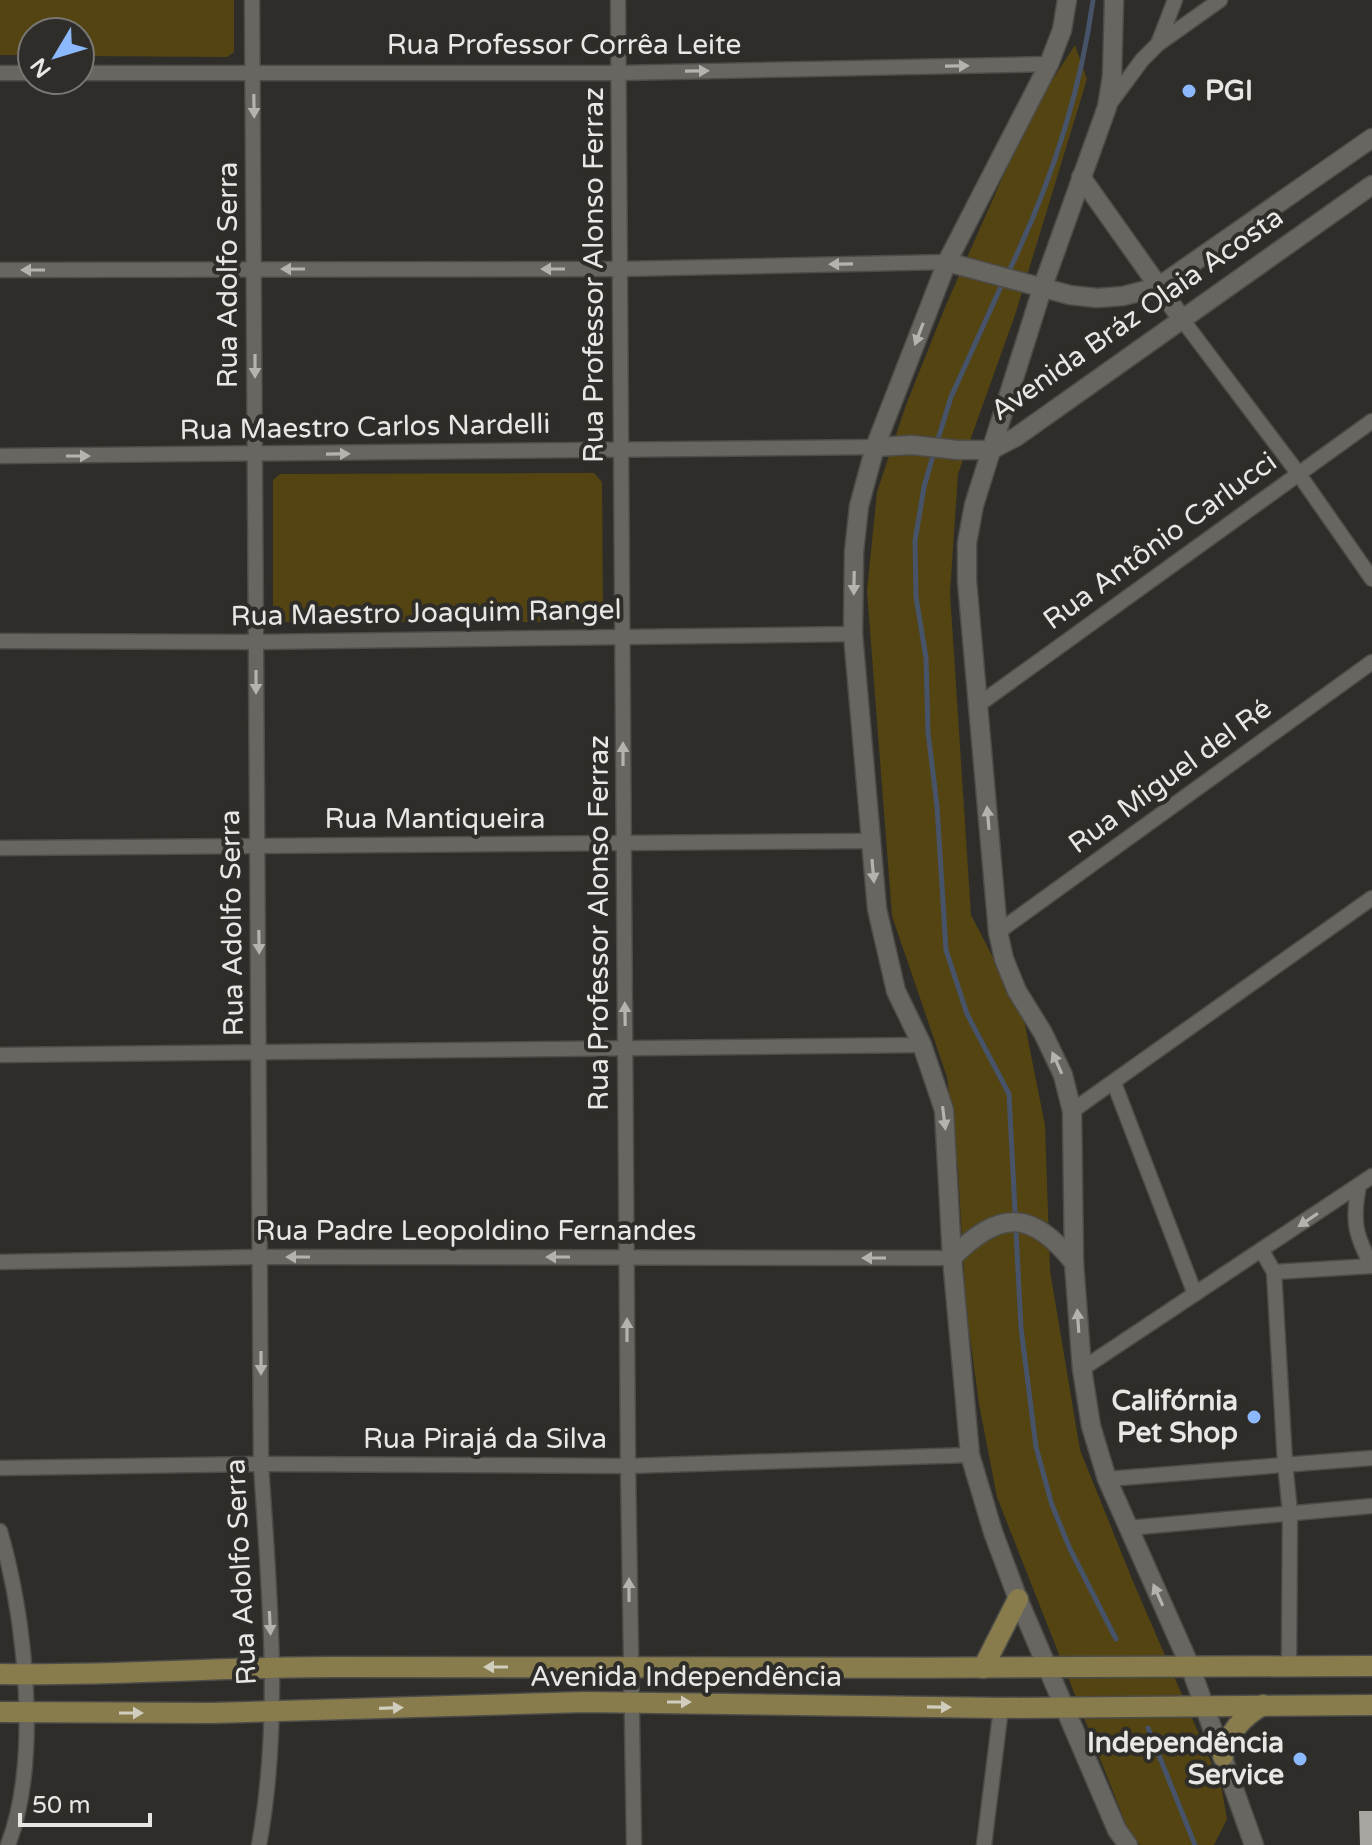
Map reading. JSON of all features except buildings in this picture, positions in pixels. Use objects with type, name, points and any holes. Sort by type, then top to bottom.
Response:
[{"type":"main road","points":[[983,1668],[1018,1599]]},
{"type":"main road","name":"Avenida Independência","points":[[0,1674],[74,1675],[273,1667],[1372,1666]]},
{"type":"main road","points":[[74,1675],[74,1713]]},
{"type":"main road","name":"Avenida Independência","points":[[0,1712],[273,1711],[631,1702],[1001,1708],[1372,1705]]},
{"type":"main road","points":[[1223,1756],[1227,1740],[1235,1727],[1246,1715],[1263,1705]]},
{"type":"street","name":"Rua Adolfo Serra","points":[[252,0],[261,1464],[273,1667],[273,1711],[259,1845]]},
{"type":"street","name":"Rua Professor Alonso Ferraz","points":[[618,0],[628,1466],[634,1845]]},
{"type":"street","points":[[1067,0],[1062,30],[1049,64],[947,262],[875,447],[859,506],[854,552],[853,634],[870,841],[884,948],[896,991],[922,1045],[944,1110],[952,1258],[970,1455],[993,1532],[1018,1599],[1117,1830],[1128,1845]]},
{"type":"street","points":[[1114,0],[1112,76],[1107,107],[1043,286],[974,505],[967,543],[967,581],[998,932],[1004,959],[1017,991],[1043,1033],[1063,1075],[1072,1111],[1074,1263],[1082,1369],[1091,1426],[1107,1479],[1190,1666],[1251,1844]]},
{"type":"street","points":[[1158,44],[1175,0]]},
{"type":"street","points":[[1107,107],[1158,44],[1220,0]]},
{"type":"street","name":"Rua Professor Corrêa Leite","points":[[96,73],[619,73],[1049,64]]},
{"type":"street","name":"Avenida Bráz Olaia Acosta","points":[[947,262],[1070,295],[1097,298],[1123,296],[1158,287],[1372,138]]},
{"type":"street","points":[[1081,177],[1372,579]]},
{"type":"street","name":"Avenida Bráz Olaia Acosta","points":[[875,447],[912,445],[991,450],[1037,423],[1372,185]]},
{"type":"street","points":[[0,270],[621,269],[947,262]]},
{"type":"street","name":"Rua Antônio Carlucci","points":[[978,705],[1372,421]]},
{"type":"street","name":"Rua Maestro Carlos Nardelli","points":[[0,456],[875,447]]},
{"type":"street","name":"Rua Maestro Joaquim Rangel","points":[[0,641],[256,642],[853,634]]},
{"type":"street","name":"Rua Miguel del Ré","points":[[998,932],[1372,662]]},
{"type":"street","name":"Rua Mantiqueira","points":[[0,848],[870,841]]},
{"type":"street","points":[[1072,1111],[1372,898]]},
{"type":"street","points":[[0,1055],[922,1045]]},
{"type":"street","points":[[1114,1083],[1195,1294]]},
{"type":"street","points":[[1082,1369],[1372,1176]]},
{"type":"street","points":[[1274,1272],[1372,1266],[1358,1241],[1353,1216],[1359,1185]]},
{"type":"street","points":[[952,1258],[971,1238],[991,1225],[1015,1222],[1038,1228],[1058,1242],[1074,1263]]},
{"type":"street","points":[[1262,1251],[1274,1272],[1290,1512],[1289,1666]]},
{"type":"street","name":"Rua Padre Leopoldino Fernandes","points":[[0,1262],[260,1257],[952,1258]]},
{"type":"street","name":"Rua Pirajá da Silva","points":[[0,1468],[261,1464],[628,1466],[970,1455]]},
{"type":"street","points":[[1107,1479],[1372,1458]]},
{"type":"street","points":[[1128,1528],[1372,1506]]},
{"type":"street","points":[[0,1531],[7,1556],[26,1675],[24,1771],[8,1845]]},
{"type":"street","points":[[984,1845],[1001,1708]]},
{"type":"shaded area","points":[[0,0],[234,0],[234,52],[227,57],[96,56],[96,16],[16,16],[16,55],[0,55]]},
{"type":"shaded area","points":[[1075,45],[1087,79],[1015,315],[958,474],[950,593],[971,915],[1023,1015],[1045,1125],[1050,1271],[1080,1450],[1221,1785],[1227,1819],[1214,1845],[1140,1845],[1127,1827],[997,1497],[979,1404],[966,1308],[958,1170],[947,1077],[892,916],[867,591],[877,492],[906,405],[946,305],[1032,111]]},
{"type":"shaded area","points":[[594,473],[602,482],[603,610],[589,622],[286,622],[273,615],[273,480],[280,474]]},
{"type":"waterway","points":[[1008,273],[1037,207],[1061,140],[1080,71],[1093,0]]},
{"type":"waterway","points":[[937,442],[951,397],[1003,282]]},
{"type":"waterway","points":[[934,452],[924,487],[915,541],[916,597],[926,658],[928,732],[937,806],[946,950],[967,1014],[1009,1094],[1021,1328],[1036,1447],[1052,1505],[1070,1549],[1116,1639]]},
{"type":"waterway","points":[[1148,1728],[1195,1845]]},
{"type":"place","name":"PGI","points":[[1189,91]]},
{"type":"place","name":"Califórnia Pet Shop","points":[[1254,1417]]},
{"type":"place","name":"Independência Service","points":[[1300,1759]]}]
